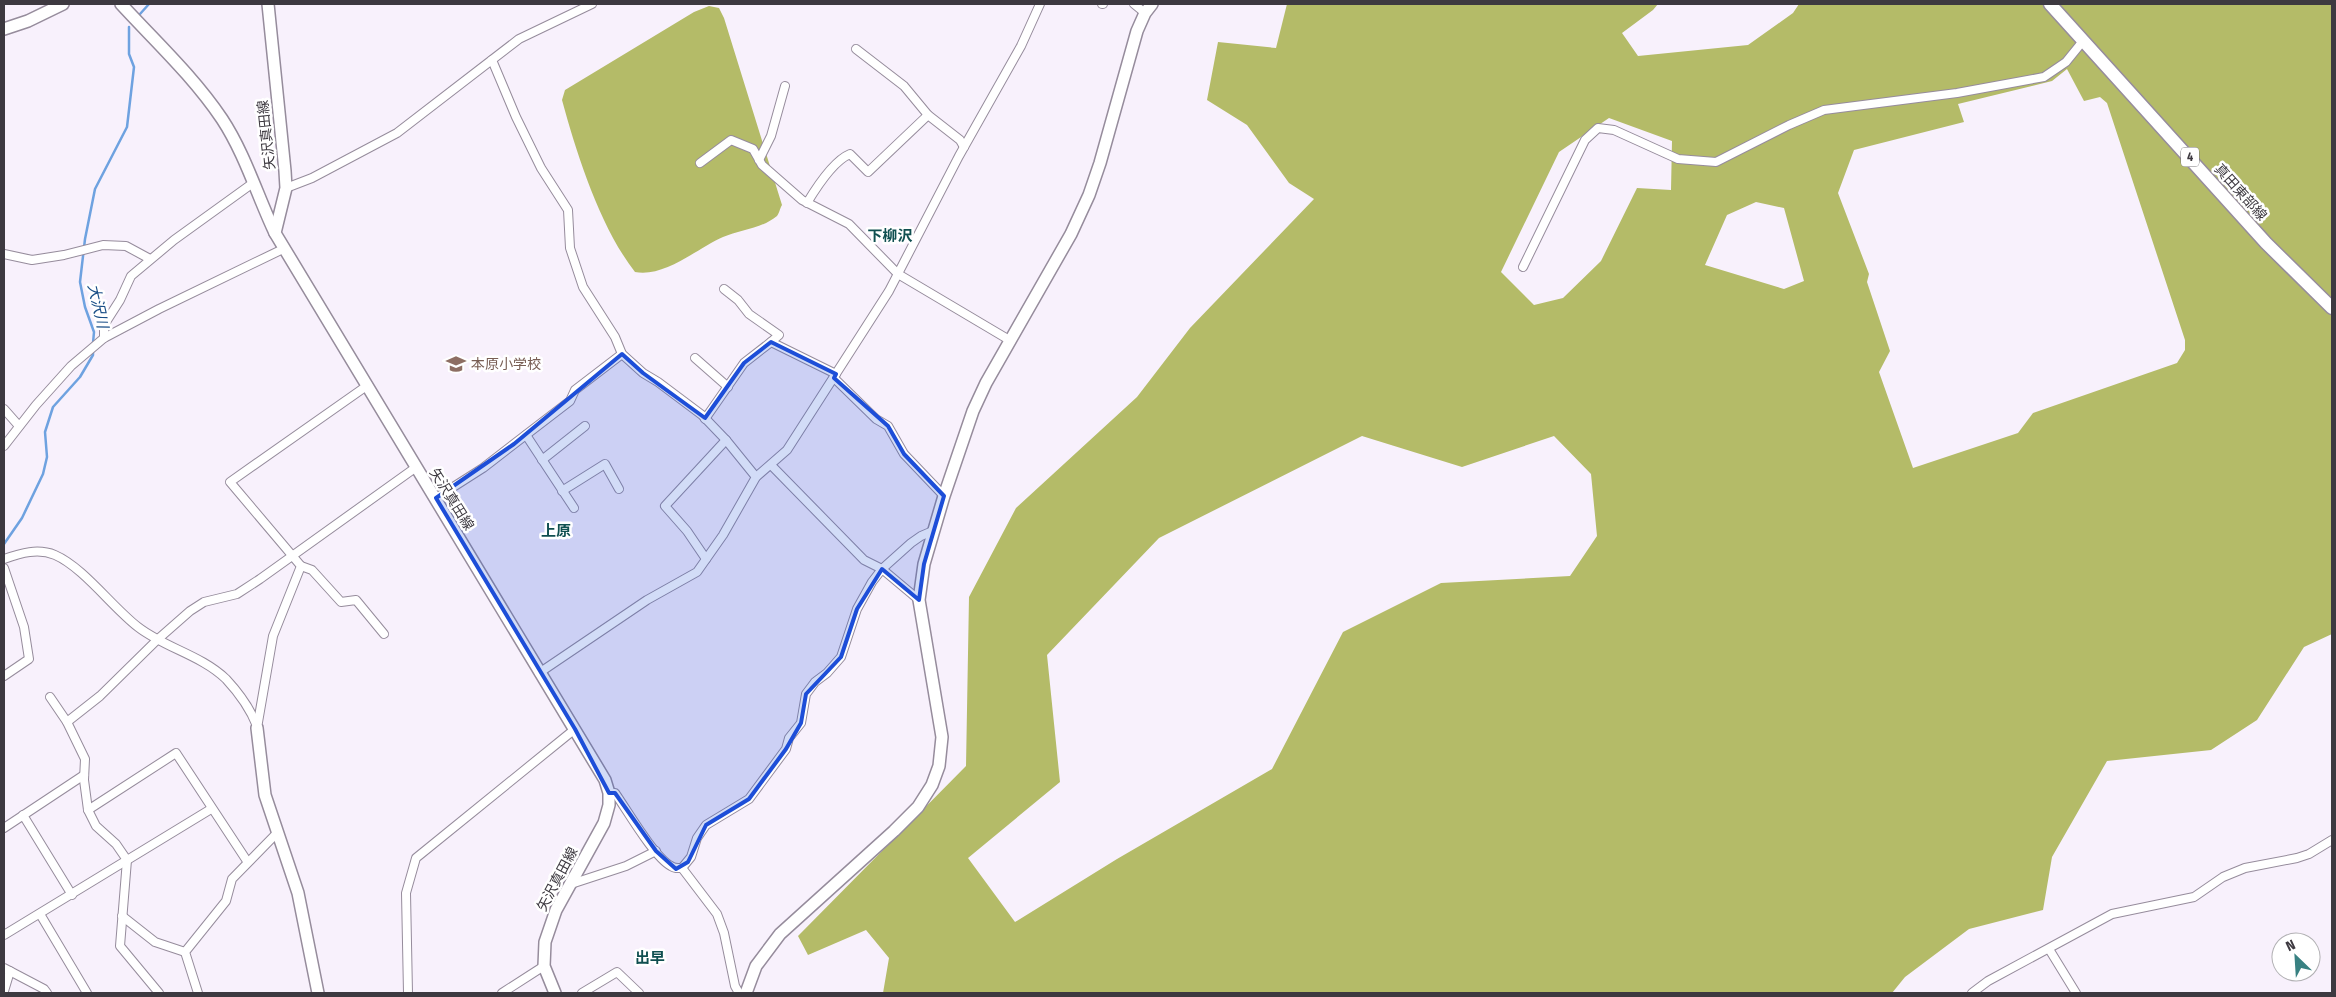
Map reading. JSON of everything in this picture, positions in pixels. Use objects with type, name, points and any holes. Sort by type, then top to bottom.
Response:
[{"type":"main road","name":"真田東部線","points":[[2050,4],[2266,243],[2332,308]]},
{"type":"street","points":[[4,29],[28,21],[63,4]]},
{"type":"street","points":[[121,4],[173,58],[221,118],[240,151],[275,233]]},
{"type":"street","name":"矢沢真田線","points":[[268,4],[270,38],[284,148],[286,188],[275,233],[368,385],[415,468],[436,498],[575,729],[605,780],[609,793],[610,805],[604,823],[549,927],[545,942],[544,966],[555,993]]},
{"type":"street","points":[[286,188],[312,178],[397,133],[519,40],[592,4]]},
{"type":"street","points":[[539,672],[647,600],[697,572],[723,535],[756,477],[787,450],[898,274],[964,147],[1018,54],[1040,4]]},
{"type":"street","points":[[746,993],[756,966],[780,934],[894,831],[918,807],[932,785],[939,766],[942,737],[927,657],[919,600],[924,564],[944,496],[973,411],[986,383],[1072,234],[1089,195],[1100,164],[1134,39],[1148,8],[1134,4]]},
{"type":"street","points":[[1523,267],[1585,140],[1598,128],[1614,130],[1678,159],[1716,162],[1789,125],[1824,110],[1957,94],[2014,82],[2034,80],[2050,74],[2066,62],[2084,41]]},
{"type":"street","points":[[856,49],[904,86],[928,115],[960,140],[964,147]]},
{"type":"street","points":[[492,60],[516,117],[537,159],[568,210],[570,248],[584,287],[615,337],[622,354],[643,373],[658,382],[705,419],[726,440],[756,477]]},
{"type":"street","points":[[759,160],[771,136],[784,86]]},
{"type":"street","points":[[807,203],[820,182],[844,156],[850,154],[868,172],[928,115]]},
{"type":"street","points":[[700,163],[731,140],[753,149],[762,165],[807,203],[849,224],[898,274],[1011,341]]},
{"type":"street","points":[[104,338],[104,325],[120,300],[131,276],[150,259],[252,182]]},
{"type":"street","points":[[4,254],[32,260],[64,255],[103,245],[126,246],[150,259]]},
{"type":"street","points":[[4,446],[71,366],[104,338],[159,309],[284,249]]},
{"type":"street","points":[[705,419],[744,363],[779,335],[749,314],[738,300],[724,289]]},
{"type":"street","points":[[771,342],[835,376],[876,419],[888,426],[904,454],[944,496]]},
{"type":"street","points":[[436,498],[483,468],[570,401],[575,390],[622,354]]},
{"type":"street","points":[[695,358],[728,388]]},
{"type":"street","points":[[368,385],[230,482],[302,566],[312,570],[341,602],[356,600],[384,634]]},
{"type":"street","points":[[4,409],[19,426]]},
{"type":"street","points":[[542,460],[585,426]]},
{"type":"street","points":[[526,435],[574,508]]},
{"type":"street","points":[[706,559],[666,506],[726,440]]},
{"type":"street","points":[[562,491],[604,464],[619,489]]},
{"type":"street","points":[[771,464],[864,560],[882,569],[919,600]]},
{"type":"street","points":[[67,722],[100,696],[157,640],[190,611],[204,602],[237,594],[295,557],[384,488],[415,468]]},
{"type":"street","points":[[682,868],[691,857],[697,838],[706,825],[748,798],[786,749],[789,738],[801,724],[806,694],[809,688],[827,673],[841,657],[857,610],[882,569],[921,536],[935,530]]},
{"type":"street","points":[[4,559],[42,551],[63,558],[130,620],[157,640],[211,667],[225,679],[246,704],[257,728]]},
{"type":"street","points":[[302,566],[273,636],[257,728],[265,795],[300,902],[318,993]]},
{"type":"street","points":[[4,568],[24,627],[29,660],[4,676]]},
{"type":"street","points":[[50,697],[67,722],[85,759],[84,775],[88,810],[96,826],[116,844],[127,860],[120,946],[159,993]]},
{"type":"street","points":[[408,993],[406,893],[416,858],[575,729]]},
{"type":"street","points":[[88,810],[176,753],[247,861]]},
{"type":"street","points":[[4,828],[84,775]]},
{"type":"street","points":[[609,793],[615,793],[656,851],[669,866],[682,868]]},
{"type":"street","points":[[4,936],[211,808]]},
{"type":"street","points":[[23,815],[72,895]]},
{"type":"street","points":[[185,952],[226,901],[232,879],[247,861],[278,832]]},
{"type":"street","points":[[1972,993],[1988,981],[2112,914],[2194,897],[2224,877],[2245,868],[2297,858],[2309,854],[2332,840]]},
{"type":"street","points":[[572,884],[626,866],[656,851]]},
{"type":"street","points":[[682,868],[717,914],[724,933],[735,986],[739,993]]},
{"type":"street","points":[[40,914],[87,993]]},
{"type":"street","points":[[122,916],[155,942],[185,952]]},
{"type":"street","points":[[2049,949],[2076,993]]},
{"type":"street","points":[[185,952],[198,993]]},
{"type":"street","points":[[502,993],[544,966]]},
{"type":"street","points":[[4,991],[7,969],[44,989],[47,993]]},
{"type":"street","points":[[582,993],[616,972],[638,993]]},
{"type":"highlighted area","points":[[771,342],[836,374],[834,378],[888,426],[904,454],[944,496],[924,564],[919,600],[882,569],[857,609],[841,657],[806,694],[801,723],[786,749],[749,799],[706,825],[688,862],[676,869],[656,851],[615,793],[609,793],[575,729],[436,498],[514,444],[622,354],[643,373],[705,418],[744,363]]},
{"type":"green space","points":[[1287,4],[1658,4],[1653,10],[1622,33],[1638,56],[1748,45],[1793,13],[1799,4],[2332,4],[2332,634],[2304,647],[2257,720],[2211,750],[2107,761],[2052,857],[2043,910],[1969,929],[1905,977],[1892,993],[883,993],[889,958],[866,930],[808,955],[798,936],[966,766],[969,597],[1016,508],[1137,397],[1190,328],[1314,199],[1289,183],[1247,125],[1207,100],[1218,42],[1276,48]],"holes":[[[2067,69],[2084,101],[2100,97],[2107,103],[2185,340],[2185,350],[2177,363],[2033,413],[2018,433],[1913,468],[1879,372],[1890,351],[1867,282],[1869,274],[1838,193],[1854,150],[1964,122],[1958,104],[2052,81]],[[1609,118],[1672,141],[1671,190],[1637,188],[1601,261],[1563,298],[1534,305],[1501,272],[1559,152]],[[1756,202],[1784,208],[1804,281],[1784,289],[1705,265],[1727,215]],[[1362,436],[1462,467],[1554,436],[1591,474],[1597,536],[1570,576],[1441,583],[1343,632],[1272,769],[1117,859],[1015,922],[968,858],[1060,782],[1047,655],[1159,538]]]},
{"type":"green space","points":[[709,6],[719,8],[724,18],[782,205],[777,216],[765,223],[723,237],[680,261],[657,271],[635,272],[622,254],[600,212],[582,167],[562,100],[565,90],[694,12]]},
{"type":"waterway","name":"大沢川","points":[[140,14],[149,4]]},
{"type":"waterway","name":"大沢川","points":[[93,343],[94,332],[85,307],[80,282],[85,239],[95,189],[127,127],[134,67],[129,54],[129,27]]},
{"type":"waterway","name":"大沢川","points":[[4,544],[22,518],[43,474],[47,457],[45,432],[53,407],[80,377],[93,355],[93,351]]},
{"type":"place","name":"本原小学校","points":[[456,364]]},
{"type":"district","name":"下柳沢","points":[[890,236]]},
{"type":"district","name":"上原","points":[[556,531]]},
{"type":"district","name":"出早","points":[[650,958]]}]
